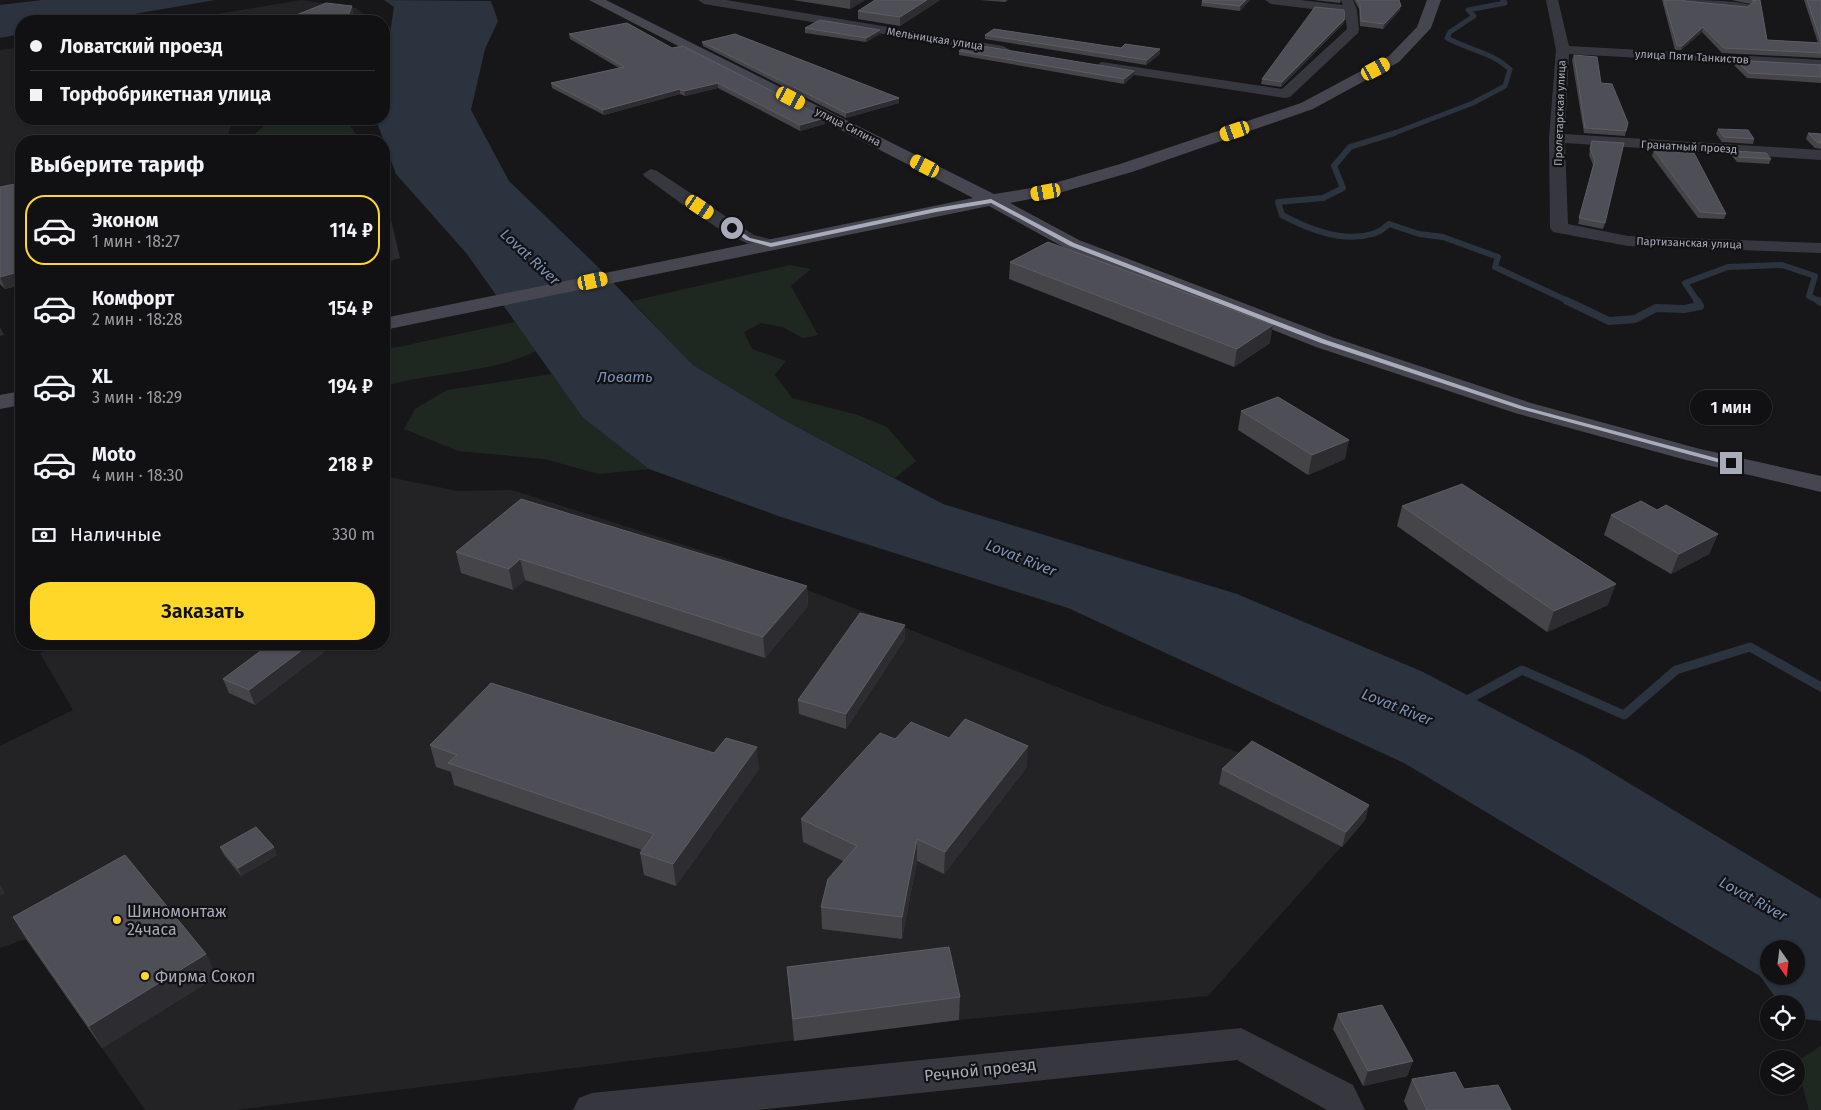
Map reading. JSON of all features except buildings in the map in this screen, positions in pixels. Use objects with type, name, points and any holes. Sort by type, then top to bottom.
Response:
[{"type":"street","name":"улица Силина","points":[[596,0],[1072,244],[1324,342],[1523,408],[1695,455],[1821,484]]},
{"type":"street","name":"Мельницкая улица","points":[[704,0],[1017,52]]},
{"type":"street","points":[[1084,63],[1285,94],[1353,30],[1349,5],[1271,0]]},
{"type":"street","points":[[390,323],[936,210],[1046,192],[1126,168],[1307,106],[1394,60],[1424,28],[1434,0]]},
{"type":"street","name":"Пролетарская улица","points":[[1552,0],[1563,50],[1557,138],[1559,228]]},
{"type":"street","points":[[1684,0],[1746,6]]},
{"type":"street","points":[[839,23],[855,14]]},
{"type":"street","name":"улица Пяти Танкистов","points":[[1563,50],[1821,64]]},
{"type":"street","name":"Гранатный проезд","points":[[1557,138],[1821,154]]},
{"type":"street","points":[[651,174],[748,239],[771,245]]},
{"type":"street","name":"Партизанская улица","points":[[1559,228],[1628,241],[1821,248]]},
{"type":"street","points":[[0,402],[15,399]]},
{"type":"street","name":"Речной проезд","points":[[592,1110],[1242,1044],[1340,1097],[1346,1110]]},
{"type":"shaded area","points":[[301,0],[356,8],[366,15],[210,15]]},
{"type":"shaded area","points":[[15,48],[15,125],[231,125],[228,135],[15,135],[15,240],[0,244],[0,50]]},
{"type":"shaded area","points":[[265,125],[350,125],[356,135],[254,135]]},
{"type":"shaded area","points":[[790,265],[811,269],[791,286],[818,335],[803,338],[782,327],[761,323],[744,332],[752,349],[786,361],[775,375],[792,398],[858,415],[887,427],[916,461],[895,478],[784,420],[693,365],[632,301]]},
{"type":"shaded area","points":[[515,322],[536,351],[518,359],[499,364],[390,384],[390,349]]},
{"type":"shaded area","points":[[552,374],[583,418],[649,469],[599,474],[544,459],[458,451],[404,429],[415,409],[447,390]]},
{"type":"shaded area","points":[[390,477],[458,491],[512,490],[728,559],[1106,706],[1249,756],[1365,820],[1208,996],[959,1020],[236,1110],[145,1110],[26,939],[0,948],[0,746],[73,710],[40,653],[47,650],[390,650]]},
{"type":"shaded area","points":[[1821,1046],[1821,1110],[1809,1110],[1805,1095],[1805,1056]]},
{"type":"water","points":[[42,0],[215,0],[129,15],[15,15],[15,35],[0,38],[0,5]]},
{"type":"water","name":"Ловать","points":[[384,0],[491,1],[498,21],[485,49],[471,110],[509,181],[594,263],[693,365],[784,420],[943,504],[1237,594],[1421,671],[1584,756],[1821,899],[1821,1021],[1805,1019],[1805,995],[1774,995],[1766,985],[1805,985],[1805,940],[1760,940],[1760,976],[1404,763],[1068,608],[781,517],[649,469],[583,418],[467,254],[396,174],[390,158],[390,135],[382,135],[378,125],[390,125],[390,33],[394,7]]},
{"type":"waterway","points":[[1393,134],[1473,103],[1505,86],[1510,69],[1503,63],[1447,38],[1450,32],[1474,16],[1468,10],[1505,3],[1503,0]]},
{"type":"waterway","points":[[1393,134],[1350,147],[1334,166],[1343,188],[1323,198],[1278,202],[1282,215],[1314,230],[1338,236],[1349,237],[1375,233],[1389,224],[1419,234],[1443,237],[1498,257],[1495,267],[1570,302]]},
{"type":"waterway","points":[[1698,302],[1685,283],[1728,267],[1782,265],[1815,276],[1809,296],[1821,302]]},
{"type":"waterway","points":[[1567,301],[1609,321],[1635,319],[1656,308],[1684,309],[1700,306],[1697,301]]},
{"type":"waterway","points":[[1462,703],[1522,670],[1624,715],[1676,670],[1750,647],[1821,687]]},
{"type":"place","name":"Шиномонтаж 24часа","points":[[117,920]]},
{"type":"place","name":"Фирма Сокол","points":[[145,976]]},
{"type":"route","points":[[732,228],[748,239],[771,245],[936,210],[991,201],[1072,244],[1324,342],[1523,408],[1731,463]]},
{"type":"water label","name":"Lovat River","points":[[530,257]]},
{"type":"water label","name":"Lovat River","points":[[1021,558]]},
{"type":"water label","name":"Lovat River","points":[[1397,707]]},
{"type":"water label","name":"Lovat River","points":[[1753,899]]}]
